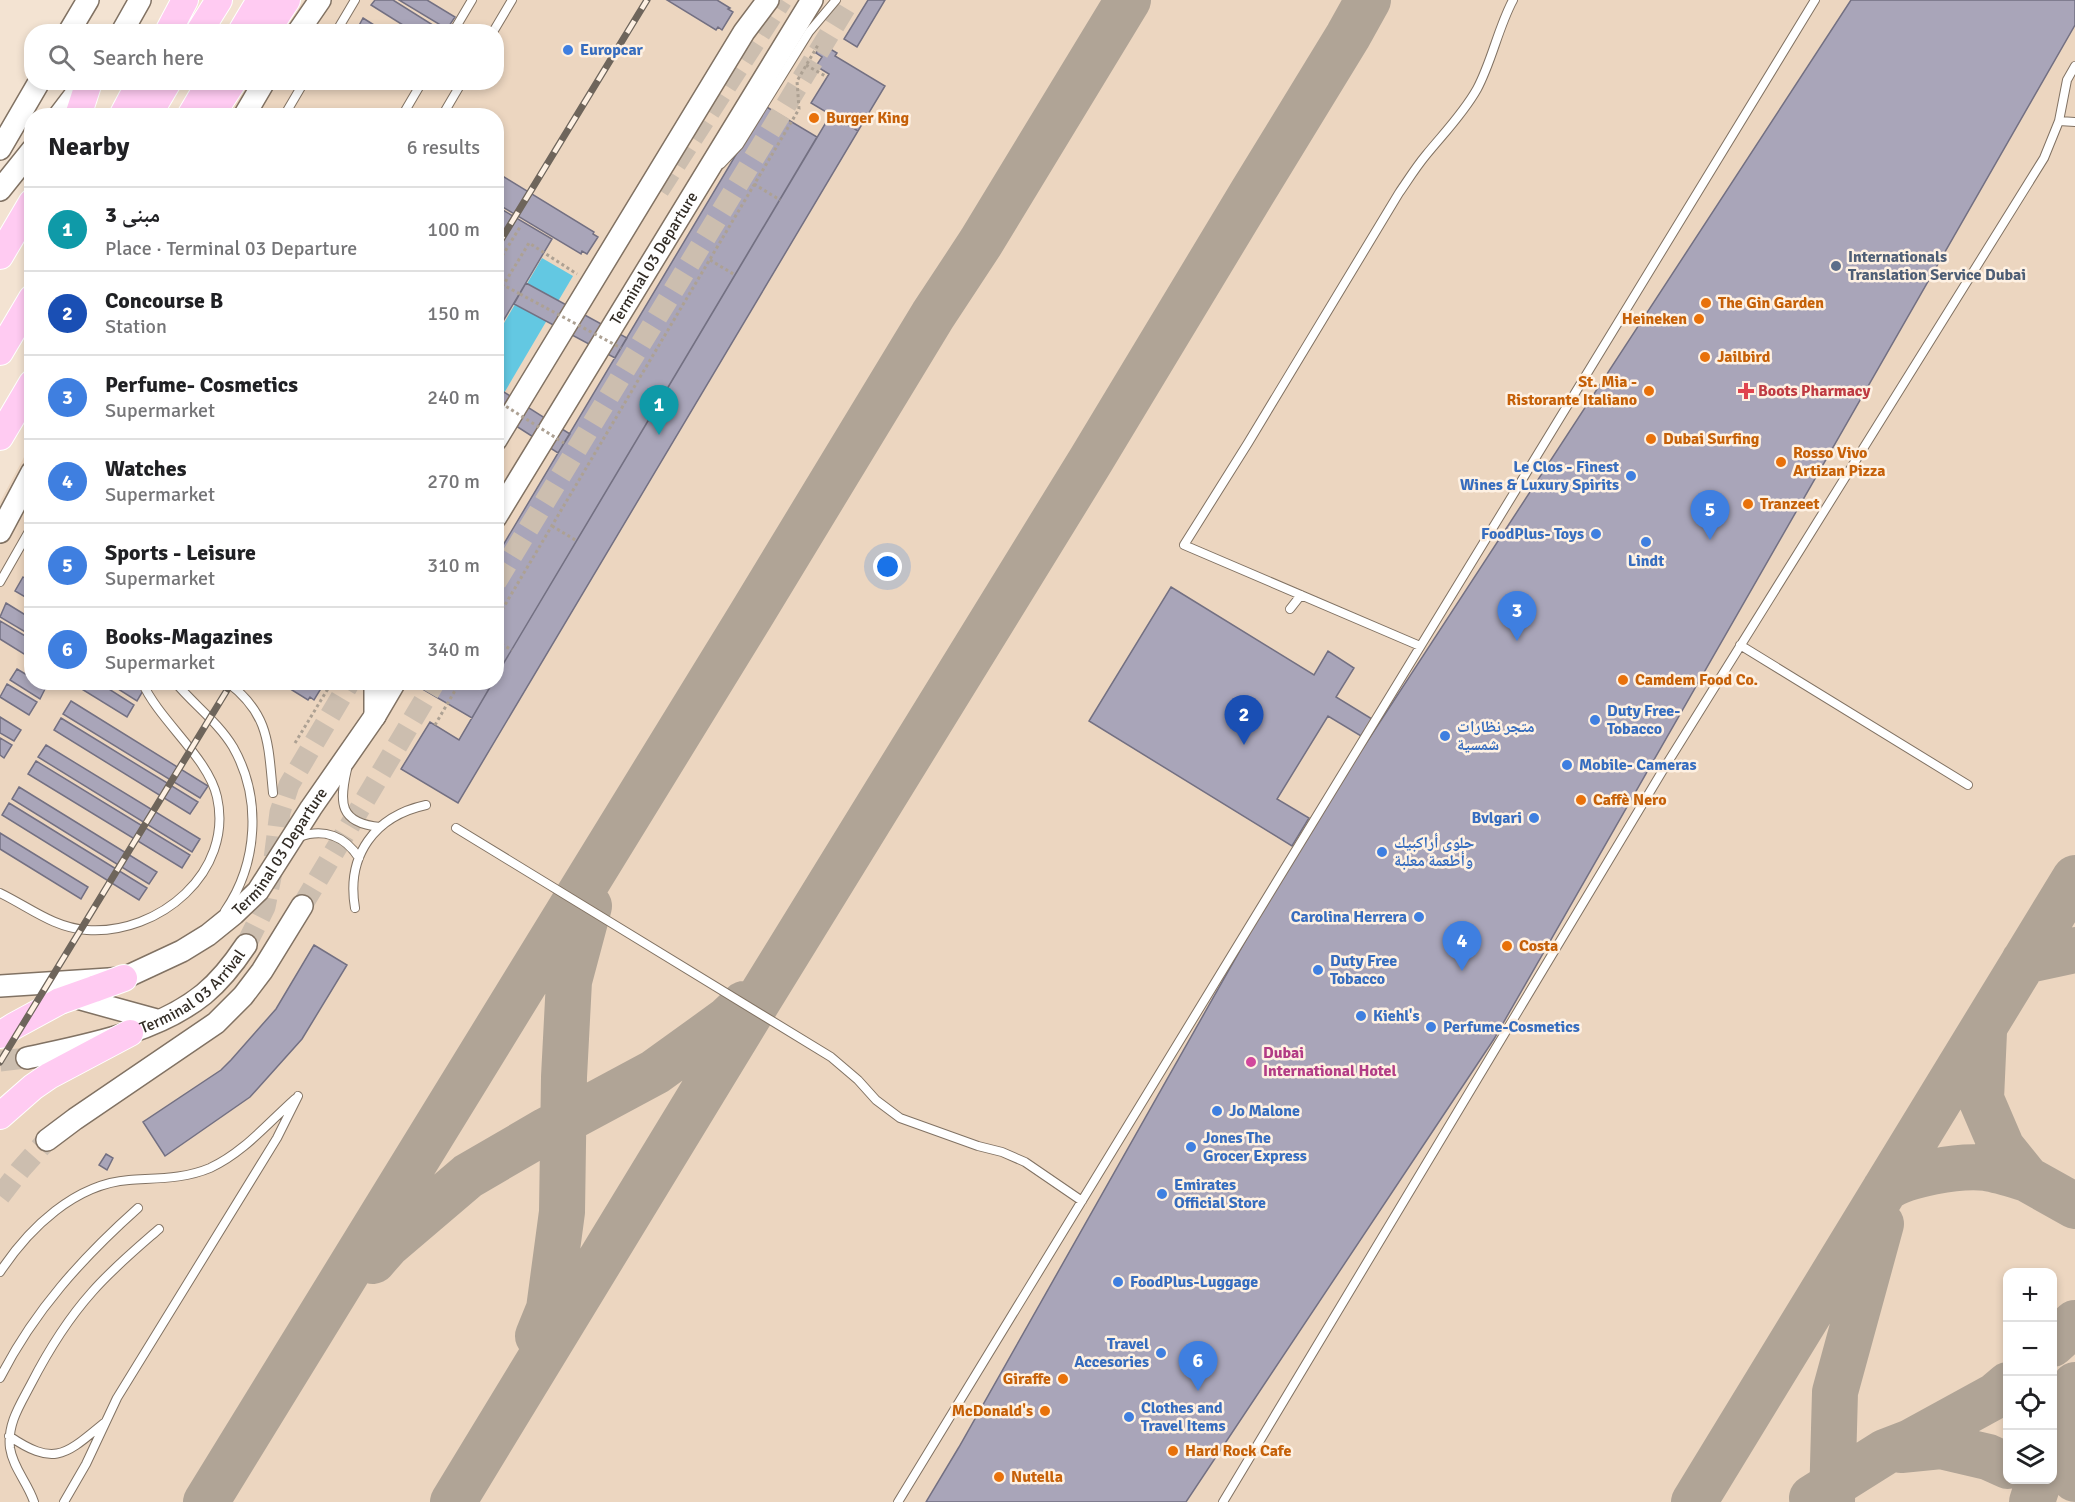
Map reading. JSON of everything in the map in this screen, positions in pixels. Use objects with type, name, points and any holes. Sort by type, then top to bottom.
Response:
[{"type":"highway","points":[[172,24],[185,0]]},
{"type":"highway","points":[[204,24],[219,0]]},
{"type":"highway","points":[[246,24],[260,0]]},
{"type":"highway","points":[[271,24],[287,0]]},
{"type":"highway","points":[[80,108],[85,90]]},
{"type":"highway","points":[[126,108],[136,90]]},
{"type":"highway","points":[[153,108],[163,90]]},
{"type":"highway","points":[[195,108],[205,90]]},
{"type":"highway","points":[[216,108],[228,90]]},
{"type":"highway","points":[[0,256],[24,216]]},
{"type":"highway","points":[[0,352],[24,312]]},
{"type":"highway","points":[[0,438],[24,397]]},
{"type":"highway","points":[[0,1035],[54,996],[94,989],[124,978]]},
{"type":"highway","points":[[0,1116],[49,1076],[130,1033]]},
{"type":"main road","points":[[74,24],[88,0]]},
{"type":"main road","points":[[126,24],[140,0]]},
{"type":"main road","points":[[304,24],[320,0]]},
{"type":"main road","points":[[504,427],[744,32],[768,0]]},
{"type":"main road","name":"Terminal 03 Departure","points":[[504,504],[812,0]]},
{"type":"main road","points":[[0,149],[34,90]]},
{"type":"main road","points":[[66,108],[80,90]]},
{"type":"main road","points":[[249,108],[259,90]]},
{"type":"main road","points":[[0,190],[24,160]]},
{"type":"main road","points":[[0,532],[24,487]]},
{"type":"main road","points":[[375,690],[375,716]]},
{"type":"main road","name":"Terminal 03 Departure","points":[[124,978],[182,951],[208,935],[258,891],[310,808],[375,716],[390,690]]},
{"type":"main road","points":[[47,1140],[122,1086],[202,1034],[230,1010],[264,976],[302,906]]},
{"type":"main road","name":"Terminal 03 Arrival","points":[[27,1058],[130,1033],[189,1004],[219,979],[246,945]]},
{"type":"main road","points":[[219,979],[264,976]]},
{"type":"main road","points":[[0,986],[124,978]]},
{"type":"main road","points":[[54,996],[157,1020]]},
{"type":"lane","points":[[341,24],[355,0]]},
{"type":"lane","points":[[458,24],[472,0]]},
{"type":"lane","points":[[498,24],[512,0]]},
{"type":"lane","points":[[705,175],[730,156],[739,145],[809,32],[836,0]]},
{"type":"lane","points":[[1420,646],[1184,545],[1399,193],[1476,91],[1514,0]]},
{"type":"lane","points":[[898,1502],[1815,0]]},
{"type":"lane","points":[[1223,1502],[1740,645],[2044,158],[2059,121],[2064,91],[2075,66]]},
{"type":"lane","points":[[289,108],[299,90]]},
{"type":"lane","points":[[407,108],[417,90]]},
{"type":"lane","points":[[447,108],[457,90]]},
{"type":"lane","points":[[2059,121],[2075,122]]},
{"type":"lane","points":[[0,582],[24,540]]},
{"type":"lane","points":[[1290,609],[1300,594]]},
{"type":"lane","points":[[1740,645],[1968,785]]},
{"type":"lane","points":[[0,893],[66,927],[110,930],[132,924],[180,900],[205,871],[218,837],[220,815],[216,794],[200,762],[156,707],[146,690]]},
{"type":"lane","points":[[182,690],[213,721],[232,746],[246,776],[253,808],[252,842],[244,874],[230,903],[208,935]]},
{"type":"lane","points":[[236,690],[249,701],[264,729],[273,793]]},
{"type":"lane","points":[[352,749],[342,792],[342,804],[348,815],[357,823],[380,827]]},
{"type":"lane","points":[[355,908],[353,888],[359,858],[368,841],[380,827],[401,813],[426,805]]},
{"type":"lane","points":[[456,828],[831,1057],[858,1080],[876,1100],[900,1118],[1025,1162],[1082,1201]]},
{"type":"lane","points":[[288,845],[298,838],[321,832],[343,840],[359,858]]},
{"type":"lane","points":[[0,1272],[28,1236],[74,1198],[110,1183],[176,1177],[208,1169],[239,1151],[298,1096],[277,1138],[117,1398],[86,1464],[64,1502]]},
{"type":"lane","points":[[0,1378],[24,1334],[58,1288],[90,1253],[138,1208]]},
{"type":"lane","points":[[34,1502],[32,1492],[12,1459],[9,1436],[16,1411],[55,1341],[71,1318],[111,1272],[159,1229]]},
{"type":"lane","points":[[9,1436],[40,1454],[52,1455],[71,1448],[105,1422]]},
{"type":"path","points":[[504,607],[799,110],[797,81],[823,36]]},
{"type":"path","points":[[806,65],[826,77]]},
{"type":"path","points":[[754,184],[780,200]]},
{"type":"path","points":[[504,253],[520,227]]},
{"type":"path","points":[[504,284],[529,243],[580,277]]},
{"type":"path","points":[[710,260],[735,275]]},
{"type":"path","points":[[504,285],[621,348]]},
{"type":"path","points":[[504,404],[564,443]]},
{"type":"path","points":[[552,526],[577,541]]},
{"type":"path","points":[[504,646],[512,650]]},
{"type":"path","points":[[296,742],[327,690]]},
{"type":"path","points":[[435,725],[455,690]]},
{"type":"shaded area","points":[[304,0],[2075,0],[2075,1502],[0,1502],[0,502],[24,457],[24,690],[504,690],[504,108],[233,108],[244,90],[504,90],[504,24],[287,24]]},
{"type":"water","points":[[542,258],[573,276],[504,393],[504,323]]},
{"type":"building","points":[[375,0],[393,0],[431,24],[401,24],[371,5]]},
{"type":"building","points":[[399,0],[427,0],[455,17],[450,24],[439,24]]},
{"type":"building","points":[[667,0],[717,0],[733,12],[722,30],[718,27],[716,30]]},
{"type":"building","points":[[868,0],[885,0],[857,47],[844,39]]},
{"type":"building","points":[[1851,0],[2075,0],[2075,25],[1494,1039],[1186,1502],[926,1502],[1299,846]]},
{"type":"building","points":[[363,18],[372,24],[360,24]]},
{"type":"building","points":[[822,44],[837,53],[835,56],[885,86],[858,131],[811,103],[829,74],[816,66],[822,57],[816,53]]},
{"type":"building","points":[[765,106],[817,137],[504,663],[504,544]]},
{"type":"building","points":[[831,114],[858,131],[458,803],[401,769],[430,722],[459,740],[488,690],[504,690],[504,663]]},
{"type":"building","points":[[504,177],[594,232],[593,234],[598,237],[587,254],[582,251],[581,254],[504,208]]},
{"type":"building","points":[[504,211],[552,239],[504,320]]},
{"type":"building","points":[[526,283],[627,338],[615,358],[514,304]]},
{"type":"building","points":[[504,392],[570,434],[558,453],[504,418]]},
{"type":"building","points":[[23,577],[24,596],[15,591]]},
{"type":"building","points":[[1171,587],[1314,675],[1328,651],[1354,668],[1336,697],[1372,719],[1361,736],[1328,716],[1277,799],[1309,818],[1292,846],[1089,721]]},
{"type":"building","points":[[6,603],[24,614],[24,631],[0,617]]},
{"type":"building","points":[[0,621],[24,635],[24,654],[0,639]]},
{"type":"building","points":[[17,669],[24,673],[24,689],[10,680]]},
{"type":"building","points":[[7,684],[37,702],[29,715],[0,697]]},
{"type":"building","points":[[26,690],[44,690],[40,699]]},
{"type":"building","points":[[83,690],[111,690],[134,705],[127,717]]},
{"type":"building","points":[[120,690],[143,690],[137,701]]},
{"type":"building","points":[[292,690],[320,690],[314,700],[310,697],[308,700]]},
{"type":"building","points":[[424,690],[488,690],[472,718]]},
{"type":"building","points":[[71,701],[208,786],[200,798],[63,714]]},
{"type":"building","points":[[0,717],[21,730],[14,741],[0,733]]},
{"type":"building","points":[[61,718],[198,802],[190,814],[54,730]]},
{"type":"building","points":[[0,738],[12,745],[4,758],[0,755]]},
{"type":"building","points":[[46,745],[200,839],[192,852],[38,757]]},
{"type":"building","points":[[36,761],[190,855],[182,868],[28,774]]},
{"type":"building","points":[[19,787],[157,872],[149,884],[12,799]]},
{"type":"building","points":[[9,803],[147,888],[139,900],[2,815]]},
{"type":"building","points":[[0,833],[88,887],[81,899],[0,849]]},
{"type":"building","points":[[314,945],[347,965],[302,1039],[250,1097],[165,1156],[143,1122],[221,1070],[231,1060],[276,1009]]},
{"type":"building","points":[[106,1154],[113,1158],[107,1170],[99,1165]]},
{"type":"taxiway","points":[[206,1502],[1128,0]]},
{"type":"taxiway","points":[[453,1502],[1091,460],[1368,0]]},
{"type":"taxiway","points":[[1694,1502],[2075,878]]},
{"type":"taxiway","points":[[538,1336],[549,1309],[562,1212],[564,1077],[569,981],[589,906]]},
{"type":"taxiway","points":[[2024,961],[2075,950]]},
{"type":"taxiway","points":[[373,1261],[387,1245],[468,1176],[547,1130],[655,1072],[727,1020],[744,1004]]},
{"type":"taxiway","points":[[1984,1032],[1981,1099],[2002,1148],[2027,1179],[2075,1206]]},
{"type":"taxiway","points":[[1885,1189],[1919,1175],[1975,1167],[2001,1171],[2027,1179]]},
{"type":"taxiway","points":[[1832,1502],[1835,1392],[1881,1224]]},
{"type":"taxiway","points":[[2057,1339],[2075,1323]]},
{"type":"taxiway","points":[[2057,1419],[2075,1385]]},
{"type":"taxiway","points":[[1812,1498],[1885,1452],[1911,1442],[1995,1396],[2003,1389]]},
{"type":"taxiway","points":[[2054,1430],[2075,1479]]},
{"type":"taxiway","points":[[1901,1450],[1941,1446],[1988,1457],[2003,1464]]},
{"type":"taxiway","points":[[2032,1502],[2038,1484]]},
{"type":"tunnel","points":[[659,190],[782,0]]},
{"type":"tunnel","points":[[504,569],[850,0]]},
{"type":"tunnel","points":[[246,945],[265,907],[280,812],[289,785],[345,690]]},
{"type":"tunnel","points":[[302,906],[430,690]]},
{"type":"tunnel","points":[[0,1061],[27,1058]]},
{"type":"tunnel","points":[[0,1196],[47,1140]]},
{"type":"railway","points":[[504,235],[647,0]]},
{"type":"railway","points":[[0,1062],[227,690]]},
{"type":"place","name":"Europcar","points":[[568,50]]},
{"type":"place","name":"Burger King","points":[[814,118]]},
{"type":"place","name":"Internationals Translation Service Dubai","points":[[1836,266]]},
{"type":"place","name":"The Gin Garden","points":[[1706,303]]},
{"type":"place","name":"Heineken","points":[[1699,319]]},
{"type":"place","name":"Jailbird","points":[[1705,357]]},
{"type":"place","name":"St. Mia - Ristorante Italiano","points":[[1649,391]]},
{"type":"place","name":"Boots Pharmacy","points":[[1746,391]]},
{"type":"place","name":"مبنى 3","points":[[659,435]]},
{"type":"place","name":"Dubai Surfing","points":[[1651,439]]},
{"type":"place","name":"Rosso Vivo Artizan Pizza","points":[[1781,462]]},
{"type":"place","name":"Le Clos - Finest Wines & Luxury Spirits","points":[[1631,476]]},
{"type":"place","name":"Tranzeet","points":[[1748,504]]},
{"type":"place","name":"FoodPlus- Toys","points":[[1596,534]]},
{"type":"place","name":"Sports - Leisure","points":[[1710,540]]},
{"type":"place","name":"Lindt","points":[[1646,542]]},
{"type":"place","name":"Perfume- Cosmetics","points":[[1517,641]]},
{"type":"place","name":"Camdem Food Co.","points":[[1623,680]]},
{"type":"place","name":"Duty Free- Tobacco","points":[[1595,720]]},
{"type":"place","name":"متجر نظارات شمسية","points":[[1445,736]]},
{"type":"place","name":"Concourse B","points":[[1244,745]]},
{"type":"place","name":"Mobile- Cameras","points":[[1567,765]]},
{"type":"place","name":"Caffè Nero","points":[[1581,800]]},
{"type":"place","name":"Bvlgari","points":[[1534,818]]},
{"type":"place","name":"حلوى أراكبيك وأطعمة معلبة","points":[[1382,852]]},
{"type":"place","name":"Carolina Herrera","points":[[1419,917]]},
{"type":"place","name":"Costa","points":[[1507,946]]},
{"type":"place","name":"Duty Free Tobacco","points":[[1318,970]]},
{"type":"place","name":"Watches","points":[[1462,971]]},
{"type":"place","name":"Kiehl's","points":[[1361,1016]]},
{"type":"place","name":"Perfume-Cosmetics","points":[[1431,1027]]},
{"type":"place","name":"Dubai International Hotel","points":[[1251,1062]]},
{"type":"place","name":"Jo Malone","points":[[1217,1111]]},
{"type":"place","name":"Jones The Grocer Express","points":[[1191,1147]]},
{"type":"place","name":"Emirates Official Store","points":[[1162,1194]]},
{"type":"place","name":"FoodPlus-Luggage","points":[[1118,1282]]},
{"type":"place","name":"Travel Accesories","points":[[1161,1353]]},
{"type":"place","name":"Giraffe","points":[[1063,1379]]},
{"type":"place","name":"Books-Magazines","points":[[1198,1391]]},
{"type":"place","name":"McDonald's","points":[[1045,1411]]},
{"type":"place","name":"Clothes and Travel Items","points":[[1129,1417]]},
{"type":"place","name":"Hard Rock Cafe","points":[[1173,1451]]},
{"type":"place","name":"Nutella","points":[[999,1477]]}]
